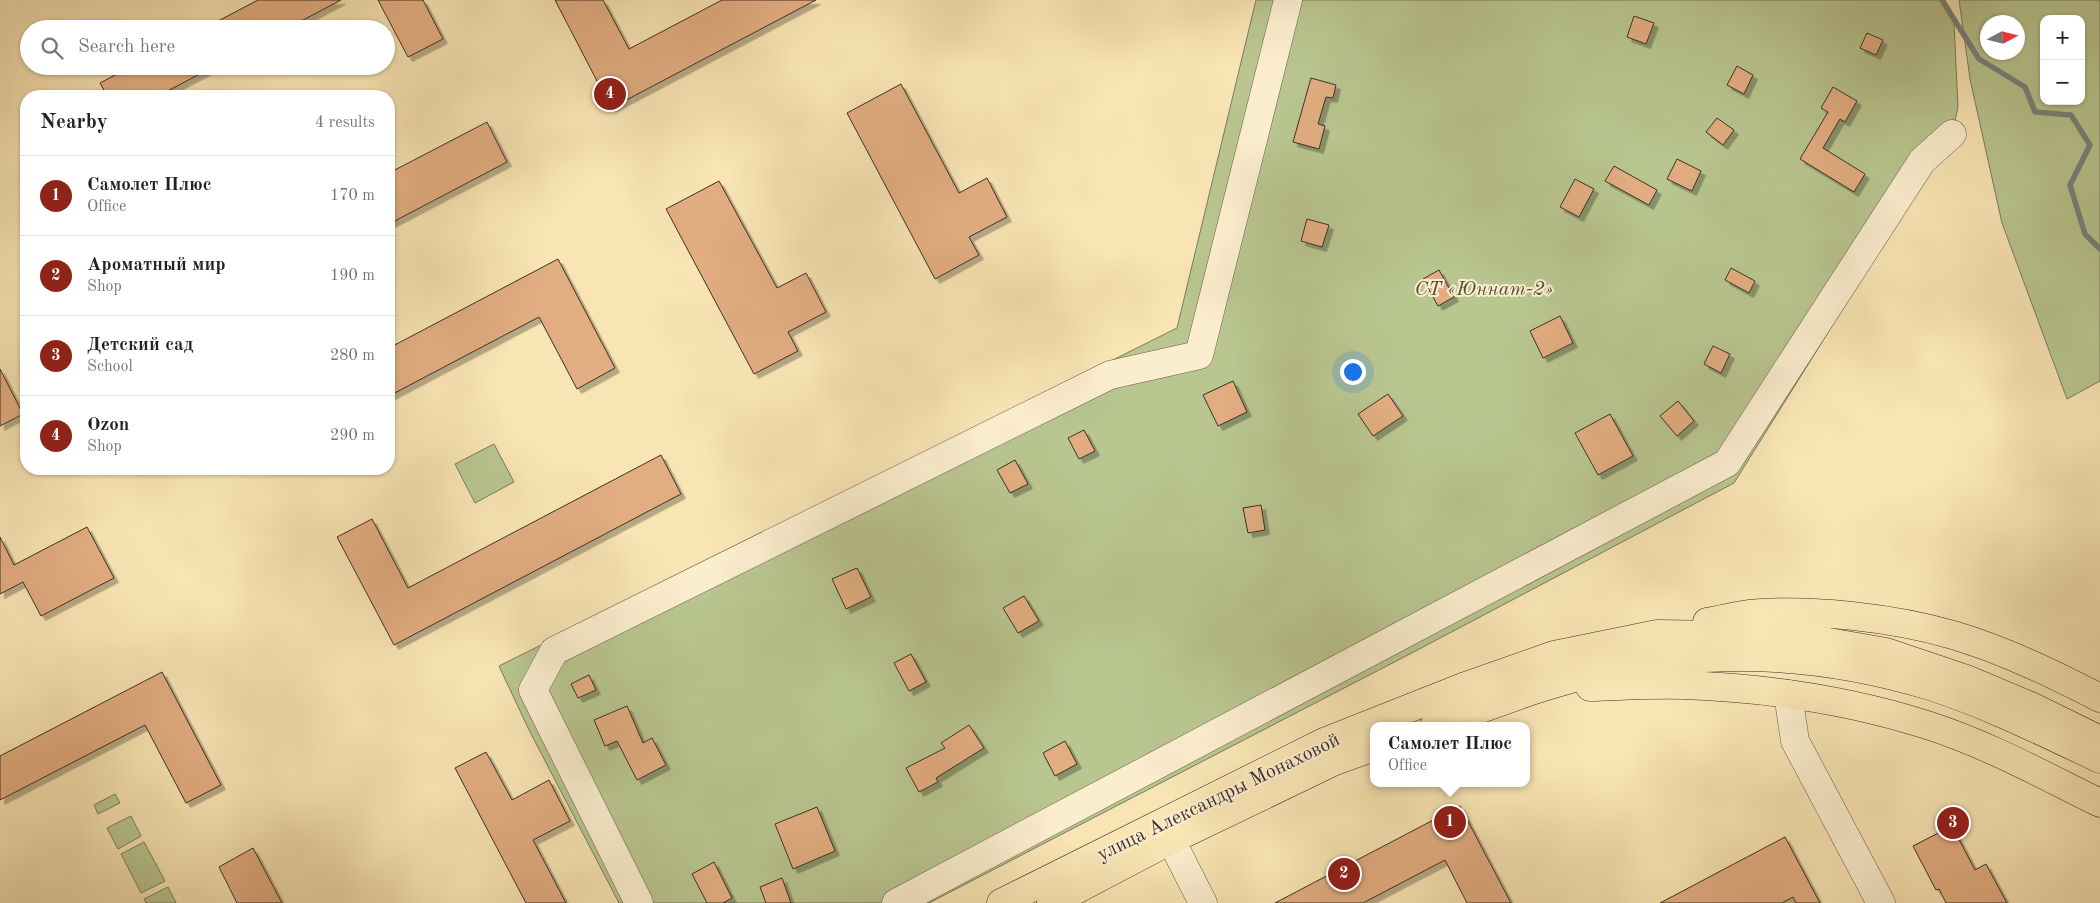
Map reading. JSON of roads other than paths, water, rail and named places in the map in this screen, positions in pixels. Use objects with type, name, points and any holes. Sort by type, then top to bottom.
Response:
[{"type":"main road","points":[[1657,634],[1747,614],[1848,616],[1902,623],[1954,635],[1988,647],[2056,676],[2100,698]]},
{"type":"main road","name":"улица Александры Монаховой","points":[[1375,722],[1463,687],[1554,655],[1657,634],[1794,636],[1886,652],[1966,678],[2033,707],[2100,740]]},
{"type":"main road","points":[[1445,722],[1540,688],[1598,672],[1684,658],[1772,656],[1847,665],[1931,687],[2031,727],[2100,760]]},
{"type":"main road","points":[[1540,688],[1682,685],[1729,687],[1816,698],[1928,725],[1977,743],[2100,803]]},
{"type":"main road","name":"улица Александры Монаховой","points":[[1000,903],[1324,742],[1370,724]]},
{"type":"main road","name":"улица Александры Монаховой","points":[[1051,903],[1171,840],[1335,761],[1370,748]]},
{"type":"street","points":[[639,903],[533,690],[554,651],[1110,376],[1199,355],[1288,0]]},
{"type":"street","points":[[896,903],[1727,463],[1922,161],[1952,134]]},
{"type":"street","points":[[1788,694],[1795,740],[1881,903]]},
{"type":"street","points":[[1171,840],[1203,903]]},
{"type":"waterway","points":[[1942,0],[1979,59],[2025,87],[2035,112],[2071,115],[2090,145],[2070,185],[2085,234],[2100,249]]},
{"type":"place","name":"Ozon","points":[[610,94]]},
{"type":"place","name":"Самолет Плюс","points":[[1450,822]]},
{"type":"place","name":"Детский сад","points":[[1953,823]]},
{"type":"place","name":"Ароматный мир","points":[[1344,874]]},
{"type":"park label","name":"СТ «Юннат-2»","points":[[1484,288]]}]
